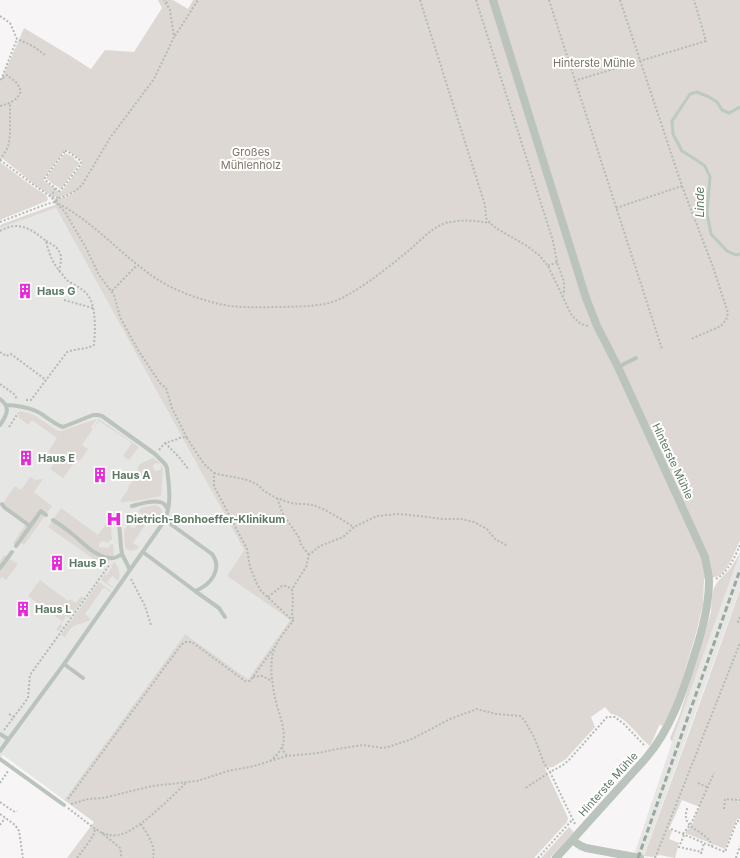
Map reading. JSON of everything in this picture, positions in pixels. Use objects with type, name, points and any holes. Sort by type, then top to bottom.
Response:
[{"type":"street","name":"Hinterste Mühle","points":[[493,0],[586,298],[705,558],[709,580],[708,605],[704,624],[685,686],[675,711],[662,736],[652,751],[556,858]]},
{"type":"street","points":[[572,840],[580,846],[586,848],[640,858]]},
{"type":"lane","points":[[618,367],[636,358]]},
{"type":"lane","points":[[0,399],[6,405],[37,411],[59,426],[63,427],[93,415],[98,414],[102,416],[155,454],[165,464],[167,468],[170,500],[169,510],[165,520],[64,664],[0,751]]},
{"type":"lane","points":[[0,425],[6,414],[6,405]]},
{"type":"lane","points":[[132,506],[155,501],[161,502],[169,510]]},
{"type":"lane","points":[[2,504],[5,508],[30,526]]},
{"type":"lane","points":[[16,546],[41,511],[46,515]]},
{"type":"lane","points":[[53,520],[72,533],[90,550],[100,555],[114,558],[122,554]]},
{"type":"lane","points":[[165,520],[212,554],[215,559],[217,566],[216,573],[208,584],[195,591]]},
{"type":"lane","points":[[119,523],[122,554],[130,570]]},
{"type":"lane","points":[[0,568],[12,552]]},
{"type":"lane","points":[[143,552],[219,608],[225,617]]},
{"type":"lane","points":[[64,664],[83,678]]},
{"type":"lane","points":[[1,734],[8,740]]},
{"type":"lane","points":[[0,759],[64,805]]},
{"type":"path","points":[[164,0],[170,10],[174,37]]},
{"type":"path","points":[[166,4],[168,0]]},
{"type":"path","points":[[50,196],[59,198],[66,196],[82,185],[110,138],[154,79],[174,37],[198,0]]},
{"type":"path","points":[[420,0],[485,205],[486,218],[496,228],[527,246],[539,255],[548,266],[572,316],[581,324],[598,326]]},
{"type":"path","points":[[476,0],[553,241],[557,262],[564,282],[564,297]]},
{"type":"path","points":[[549,0],[662,349]]},
{"type":"path","points":[[620,0],[682,186],[713,267],[728,313],[726,320],[721,326],[691,339]]},
{"type":"path","points":[[574,81],[706,41],[694,0]]},
{"type":"path","points":[[0,16],[10,23],[17,40],[0,80]]},
{"type":"path","points":[[17,40],[33,46],[45,55]]},
{"type":"path","points":[[0,80],[7,76],[17,83],[21,91],[10,103],[0,106]]},
{"type":"path","points":[[10,103],[10,135],[8,147],[0,160],[50,196],[65,212],[86,248],[99,275],[114,295],[120,317],[138,350],[160,383],[166,388],[172,408],[187,438],[204,464],[214,473],[250,481],[277,498],[291,504],[313,505],[331,513],[354,527]]},
{"type":"path","points":[[65,151],[67,151],[81,161],[81,164],[61,190],[59,191],[55,188],[45,180],[45,178],[65,151]]},
{"type":"path","points":[[616,208],[682,186]]},
{"type":"path","points":[[50,196],[53,194],[55,188]]},
{"type":"path","points":[[0,222],[55,202],[59,198]]},
{"type":"path","points":[[55,202],[86,221],[110,240],[137,265],[169,286],[190,295],[216,303],[243,308],[326,304],[340,299],[361,287],[434,228],[446,222],[470,220],[490,223]]},
{"type":"path","points":[[0,231],[11,226],[24,226],[33,230],[46,241],[54,244],[61,252],[62,260],[59,271]]},
{"type":"path","points":[[31,400],[67,352],[94,345],[93,308],[91,300],[78,286],[68,281],[54,265],[46,241]]},
{"type":"path","points":[[548,266],[557,262]]},
{"type":"path","points":[[112,292],[137,265]]},
{"type":"path","points":[[64,300],[93,308]]},
{"type":"path","points":[[0,352],[6,356],[11,354],[46,380]]},
{"type":"path","points":[[155,454],[165,443],[182,437],[187,438]]},
{"type":"path","points":[[165,443],[179,456],[189,470]]},
{"type":"path","points":[[214,473],[214,486],[247,549],[250,567],[260,591],[293,621]]},
{"type":"path","points":[[277,498],[283,514],[309,555]]},
{"type":"path","points":[[64,805],[181,645],[185,642],[192,642],[245,682],[250,681],[293,621],[292,589],[306,567],[309,555],[320,546],[343,537],[354,527],[377,516],[399,514],[442,519],[461,519],[474,522],[487,529],[495,539],[508,546]]},
{"type":"path","points":[[709,580],[722,576],[729,567],[740,545]]},
{"type":"path","points":[[1,734],[28,698],[30,675],[114,558]]},
{"type":"path","points":[[99,572],[102,575]]},
{"type":"path","points":[[127,575],[132,580],[145,606],[151,625]]},
{"type":"path","points":[[267,597],[282,586],[292,589]]},
{"type":"path","points":[[740,617],[738,622],[740,623]]},
{"type":"path","points":[[655,858],[740,643]]},
{"type":"path","points":[[270,761],[282,748],[284,736],[272,681],[271,668],[274,648]]},
{"type":"path","points":[[253,677],[262,676],[272,681]]},
{"type":"path","points":[[64,805],[88,799],[103,798],[152,786],[197,781],[228,771],[254,766],[287,756],[318,753],[363,745],[382,748],[388,747],[412,739],[450,719],[477,709],[496,714],[520,716],[525,721],[534,737],[544,763],[550,772],[573,820],[538,858]]},
{"type":"path","points":[[9,714],[14,717]]},
{"type":"path","points":[[524,789],[568,760],[607,717],[615,717],[652,751]]},
{"type":"path","points":[[282,748],[287,756]]},
{"type":"path","points":[[0,783],[11,767]]},
{"type":"path","points":[[704,843],[702,853],[680,847],[683,834],[689,825],[714,773]]},
{"type":"path","points":[[102,833],[111,836],[129,832],[141,824],[186,782]]},
{"type":"path","points":[[698,783],[707,787]]},
{"type":"path","points":[[724,809],[725,799],[740,800]]},
{"type":"path","points":[[1,805],[15,812],[17,811]]},
{"type":"path","points":[[64,805],[120,848],[121,858]]},
{"type":"path","points":[[686,809],[686,820],[689,825],[708,839],[712,846]]},
{"type":"path","points":[[0,814],[15,825],[19,831],[23,858]]},
{"type":"path","points":[[0,825],[5,818]]},
{"type":"path","points":[[671,829],[725,852],[737,821],[740,821]]},
{"type":"path","points":[[141,824],[152,843],[153,858]]},
{"type":"path","points":[[77,858],[95,832],[94,828]]},
{"type":"path","points":[[736,858],[740,846]]},
{"type":"shaded area","name":"Dietrich-Bonhoeffer-Klinikum","points":[[56,208],[244,550],[227,576],[290,620],[248,679],[185,634],[64,800],[3,755],[0,759],[0,228]]},
{"type":"shaded area","points":[[740,552],[740,589],[643,858],[633,858],[672,742]]},
{"type":"green space","name":"Großes Mühlenholz","points":[[158,0],[173,0],[188,9],[193,0],[740,0],[740,541],[732,559],[723,572],[717,577],[704,579],[703,604],[681,684],[672,709],[664,725],[661,726],[660,724],[650,746],[627,722],[616,715],[611,714],[605,707],[591,717],[595,727],[566,759],[553,767],[545,768],[568,818],[567,822],[534,858],[67,858],[94,822],[64,800],[185,634],[248,679],[290,620],[227,576],[244,550],[56,208],[0,228],[2,224],[57,204],[53,198],[65,197],[76,191],[61,197],[45,192],[0,157],[0,80],[1,81],[24,28],[91,69],[105,50],[134,52],[162,8]],"holes":[[[65,150],[82,161],[82,164],[62,191],[58,191],[44,181],[44,178]]]},
{"type":"green space","points":[[65,153],[75,158],[74,159],[80,163],[61,189],[46,178]]},
{"type":"green space","points":[[0,162],[46,195],[48,199],[47,201],[0,220]]},
{"type":"green space","points":[[20,411],[34,415],[58,431],[97,419],[91,427],[93,429],[82,445],[88,449],[80,461],[77,459],[63,478],[50,469],[54,463],[51,454],[48,452],[57,438],[32,420],[28,425],[18,417]]},
{"type":"green space","points":[[99,419],[139,447],[129,460],[123,456],[132,443],[99,421],[93,428]]},
{"type":"green space","points":[[153,458],[160,463],[154,464],[154,470],[160,470],[161,465],[163,469],[161,496],[122,503],[120,501],[139,470],[137,468],[140,464]]},
{"type":"green space","points":[[30,477],[35,480],[43,479],[34,492],[52,506],[24,545],[18,541],[15,545],[13,543],[27,522],[3,503],[15,486],[21,490]]},
{"type":"green space","points":[[155,505],[162,510],[160,518],[153,513],[133,543],[139,547],[133,551],[128,550],[125,547],[124,530],[128,525],[134,529],[142,514],[138,512],[141,508]]},
{"type":"green space","points":[[61,508],[98,535],[113,514],[115,523],[111,523],[112,540],[109,541],[109,543],[102,541],[99,544],[99,547],[108,548],[111,544],[113,544],[114,555],[105,567],[48,527]]},
{"type":"green space","points":[[740,553],[672,742],[670,738],[680,714],[711,612],[714,588],[718,581],[730,569]]},
{"type":"green space","points":[[4,555],[18,564],[6,580],[2,577],[0,579],[0,561]]},
{"type":"green space","points":[[114,562],[119,573],[118,581],[112,576],[107,583],[113,588],[101,580],[105,574],[107,575]]},
{"type":"green space","points":[[40,580],[68,601],[70,599],[76,603],[81,596],[84,598],[69,618],[66,616],[61,624],[63,626],[59,631],[56,630],[62,621],[28,596]]},
{"type":"green space","points":[[99,582],[111,591],[110,592],[104,587],[85,614],[91,619],[70,629],[65,637],[61,635]]},
{"type":"green space","points":[[740,590],[740,819],[737,819],[725,849],[685,833],[693,823],[700,807],[682,800],[669,829],[672,831],[669,839],[679,843],[675,858],[660,855],[653,857],[644,856],[693,722]]},
{"type":"green space","points":[[569,827],[573,833],[550,858],[541,858]]},
{"type":"waterway","name":"Linde","points":[[740,107],[729,113],[722,110],[717,102],[697,92],[690,94],[672,121],[673,134],[682,151],[705,166],[710,177],[707,213],[711,234],[727,251],[736,255],[740,254]]},
{"type":"railway","points":[[638,858],[740,570]]},
{"type":"place","name":"Haus G","points":[[25,291]]},
{"type":"place","name":"Haus E","points":[[26,458]]},
{"type":"place","name":"Haus A","points":[[100,475]]},
{"type":"place","name":"Dietrich-Bonhoeffer-Klinikum","points":[[114,519]]},
{"type":"place","name":"Haus P","points":[[57,563]]},
{"type":"place","name":"Haus L","points":[[23,609]]}]
